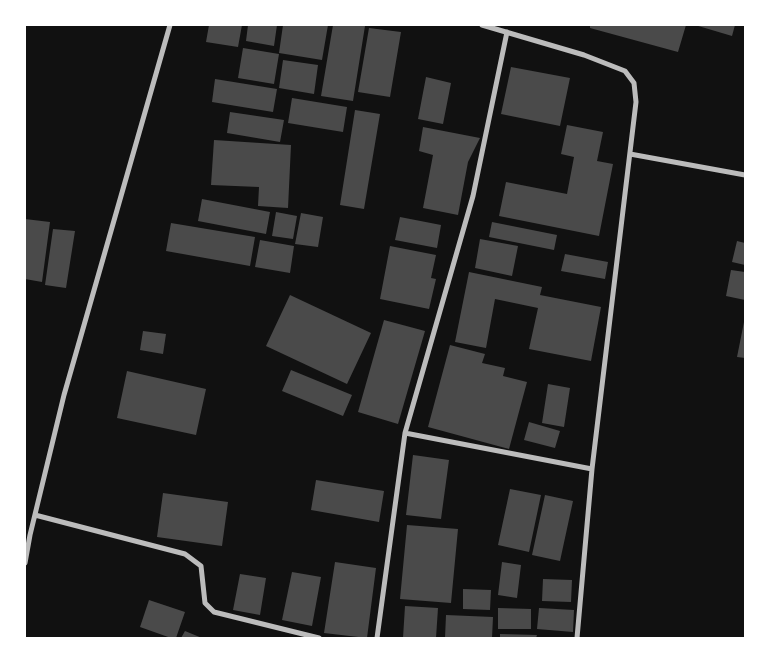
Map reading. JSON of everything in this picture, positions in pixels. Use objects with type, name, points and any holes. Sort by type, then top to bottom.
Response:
[{"type":"street","points":[[25,563],[34,515],[64,395],[170,25]]},
{"type":"street","points":[[482,25],[584,55],[625,70],[634,83],[636,102],[592,469],[578,638]]},
{"type":"street","points":[[377,638],[404,433],[473,196],[507,32]]},
{"type":"street","points":[[630,154],[745,175]]},
{"type":"street","points":[[404,433],[592,469]]},
{"type":"street","points":[[34,515],[185,554],[201,566],[205,603],[214,612],[319,638]]},
{"type":"building","points":[[209,25],[242,25],[238,47],[206,42]]},
{"type":"building","points":[[248,25],[277,25],[274,46],[246,41]]},
{"type":"building","points":[[283,25],[328,25],[322,60],[279,53]]},
{"type":"building","points":[[333,25],[365,26],[353,101],[321,96]]},
{"type":"building","points":[[590,25],[686,25],[678,52],[590,28]]},
{"type":"building","points":[[695,25],[735,25],[732,36]]},
{"type":"building","points":[[369,28],[401,32],[390,97],[358,92]]},
{"type":"building","points":[[243,48],[279,54],[274,84],[238,78]]},
{"type":"building","points":[[283,60],[318,65],[314,94],[279,88]]},
{"type":"building","points":[[511,67],[570,78],[560,126],[501,114]]},
{"type":"building","points":[[426,77],[451,83],[443,124],[418,119]]},
{"type":"building","points":[[215,79],[277,89],[273,112],[212,102]]},
{"type":"building","points":[[292,98],[347,107],[343,132],[288,123]]},
{"type":"building","points":[[355,110],[380,114],[364,209],[340,205]]},
{"type":"building","points":[[230,112],[284,120],[280,142],[227,133]]},
{"type":"building","points":[[567,125],[603,132],[597,161],[613,164],[599,236],[499,216],[506,182],[567,194],[574,157],[561,154]]},
{"type":"building","points":[[423,127],[480,138],[468,162],[458,215],[423,208],[433,155],[419,151]]},
{"type":"building","points":[[214,140],[291,145],[288,208],[258,206],[259,187],[211,185]]},
{"type":"building","points":[[202,199],[270,212],[266,234],[198,221]]},
{"type":"building","points":[[276,212],[297,216],[293,239],[272,236]]},
{"type":"building","points":[[301,213],[323,217],[318,247],[295,244]]},
{"type":"building","points":[[400,217],[441,225],[437,248],[395,240]]},
{"type":"building","points":[[25,219],[50,222],[42,282],[25,279]]},
{"type":"building","points":[[492,222],[557,235],[554,250],[489,237]]},
{"type":"building","points":[[171,223],[255,237],[250,266],[166,251]]},
{"type":"building","points":[[53,229],[75,231],[66,288],[45,285]]},
{"type":"building","points":[[480,239],[518,246],[512,276],[475,268]]},
{"type":"building","points":[[260,240],[294,246],[290,273],[255,267]]},
{"type":"building","points":[[737,241],[745,243],[745,265],[732,262]]},
{"type":"building","points":[[390,246],[436,255],[431,278],[436,279],[429,309],[380,299]]},
{"type":"building","points":[[565,254],[608,262],[605,279],[561,271]]},
{"type":"building","points":[[731,270],[745,272],[745,300],[726,296]]},
{"type":"building","points":[[469,272],[542,287],[540,295],[601,307],[591,361],[529,349],[538,308],[495,299],[486,348],[455,342]]},
{"type":"building","points":[[290,295],[371,333],[347,384],[266,346]]},
{"type":"building","points":[[384,320],[425,331],[398,424],[358,412]]},
{"type":"building","points":[[745,322],[745,358],[737,357]]},
{"type":"building","points":[[143,331],[166,334],[163,354],[140,350]]},
{"type":"building","points":[[450,345],[485,354],[482,363],[505,368],[503,376],[527,382],[509,449],[428,427]]},
{"type":"building","points":[[291,370],[352,395],[343,416],[282,391]]},
{"type":"building","points":[[127,371],[206,389],[196,435],[117,418]]},
{"type":"building","points":[[548,384],[570,388],[564,427],[542,423]]},
{"type":"building","points":[[529,422],[560,431],[555,448],[524,440]]},
{"type":"building","points":[[413,455],[449,460],[441,519],[406,515]]},
{"type":"building","points":[[316,480],[384,491],[379,522],[311,510]]},
{"type":"building","points":[[510,489],[541,495],[529,552],[498,545]]},
{"type":"building","points":[[163,493],[228,502],[222,546],[157,537]]},
{"type":"building","points":[[545,495],[573,501],[560,561],[532,555]]},
{"type":"building","points":[[407,525],[458,529],[451,603],[400,599]]},
{"type":"building","points":[[335,562],[376,568],[367,638],[324,633]]},
{"type":"building","points":[[502,562],[521,565],[517,598],[498,595]]},
{"type":"building","points":[[292,572],[321,577],[312,626],[282,620]]},
{"type":"building","points":[[240,574],[266,578],[260,615],[233,610]]},
{"type":"building","points":[[543,579],[572,580],[571,602],[542,601]]},
{"type":"building","points":[[463,589],[491,590],[490,610],[463,609]]},
{"type":"building","points":[[149,600],[185,612],[176,638],[140,627]]},
{"type":"building","points":[[405,606],[438,608],[436,638],[403,638]]},
{"type":"building","points":[[498,608],[531,609],[531,629],[498,629]]},
{"type":"building","points":[[539,608],[574,610],[573,632],[537,629]]},
{"type":"building","points":[[446,615],[493,617],[492,638],[445,638]]},
{"type":"building","points":[[185,631],[202,638],[181,638]]},
{"type":"building","points":[[500,634],[537,635],[536,638],[500,638]]}]
